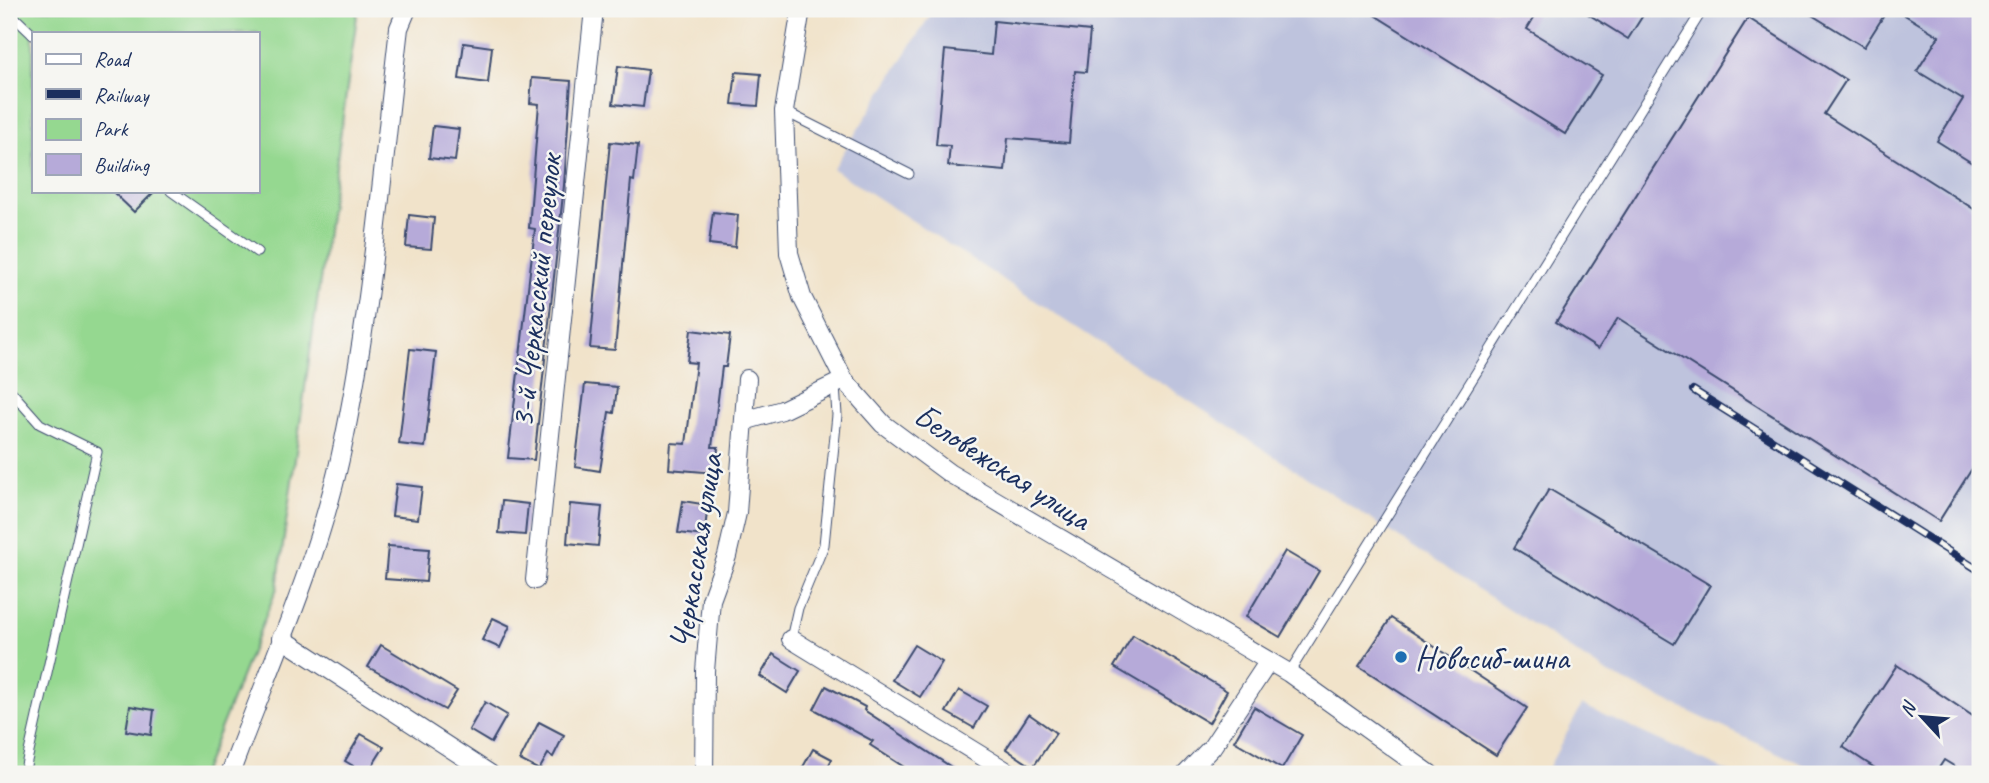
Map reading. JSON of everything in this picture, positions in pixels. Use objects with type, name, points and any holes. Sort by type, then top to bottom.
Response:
[{"type":"street","points":[[230,774],[316,543],[340,460],[363,334],[399,28],[407,9]]},
{"type":"street","name":"3-й Черкасский переулок","points":[[535,580],[594,9]]},
{"type":"street","name":"Беловежская улица","points":[[796,10],[784,111],[789,253],[802,297],[840,383],[883,424],[949,474],[1289,673],[1430,774]]},
{"type":"street","name":"Черкасская улица","points":[[709,772],[705,671],[711,600],[727,556],[737,513],[747,379]]},
{"type":"street","points":[[744,421],[782,410],[840,383]]},
{"type":"street","points":[[281,638],[490,774]]},
{"type":"street","points":[[791,639],[1011,774]]},
{"type":"street","points":[[1186,774],[1212,747],[1269,661]]},
{"type":"lane","points":[[1289,673],[1703,9]]},
{"type":"lane","points":[[9,12],[32,34]]},
{"type":"lane","points":[[784,111],[909,174]]},
{"type":"lane","points":[[172,192],[257,253]]},
{"type":"lane","points":[[791,639],[798,608],[824,545],[840,383]]},
{"type":"lane","points":[[9,389],[40,424],[97,452],[23,774]]},
{"type":"shaded area","points":[[934,9],[1980,9],[1980,774],[1823,774],[1607,673],[833,169]]},
{"type":"shaded area","points":[[1582,705],[1733,774],[1545,774]]},
{"type":"green space","points":[[9,9],[358,9],[277,588],[202,774],[9,774]]},
{"type":"building","points":[[1365,9],[1539,9],[1527,29],[1602,75],[1565,134]]},
{"type":"building","points":[[1580,9],[1647,9],[1628,39]]},
{"type":"building","points":[[1802,9],[1888,9],[1864,47]]},
{"type":"building","points":[[1895,9],[1980,9],[1980,168],[1937,141],[1963,99],[1917,71],[1939,36]]},
{"type":"building","points":[[1748,18],[1846,80],[1824,114],[1980,213],[1980,456],[1939,521],[1618,318],[1598,349],[1556,322]]},
{"type":"building","points":[[994,21],[1090,31],[1086,72],[1075,71],[1069,143],[1008,138],[1005,171],[948,166],[950,146],[936,145],[945,50],[991,55]]},
{"type":"building","points":[[464,43],[492,47],[488,83],[459,79]]},
{"type":"building","points":[[618,66],[648,70],[643,107],[613,104]]},
{"type":"building","points":[[736,72],[761,74],[758,106],[732,104]]},
{"type":"building","points":[[532,78],[571,81],[564,185],[534,460],[508,458],[535,229],[529,228],[539,104],[530,103]]},
{"type":"building","points":[[433,126],[459,129],[455,161],[429,158]]},
{"type":"building","points":[[610,142],[638,145],[634,181],[631,180],[615,350],[590,348]]},
{"type":"building","points":[[113,192],[154,192],[134,212]]},
{"type":"building","points":[[713,212],[738,215],[735,247],[709,244]]},
{"type":"building","points":[[409,215],[434,218],[431,249],[406,247]]},
{"type":"building","points":[[691,330],[730,335],[726,367],[722,367],[712,447],[718,447],[716,473],[669,469],[671,443],[686,444],[696,363],[687,362]]},
{"type":"building","points":[[410,349],[436,352],[425,447],[399,444]]},
{"type":"building","points":[[585,384],[617,387],[614,413],[609,412],[600,471],[575,467]]},
{"type":"building","points":[[396,484],[422,487],[418,519],[392,516]]},
{"type":"building","points":[[1549,489],[1710,585],[1674,644],[1514,548]]},
{"type":"building","points":[[502,501],[528,504],[525,535],[499,533]]},
{"type":"building","points":[[683,501],[708,505],[704,536],[678,533]]},
{"type":"building","points":[[570,504],[602,507],[598,546],[567,543]]},
{"type":"building","points":[[388,546],[429,549],[426,582],[385,579]]},
{"type":"building","points":[[1285,551],[1319,571],[1280,637],[1246,617]]},
{"type":"building","points":[[493,618],[510,626],[500,648],[482,640]]},
{"type":"building","points":[[1391,618],[1527,708],[1496,755],[1359,666]]},
{"type":"building","points":[[1133,635],[1227,691],[1209,723],[1114,667]]},
{"type":"building","points":[[381,645],[457,691],[445,710],[368,667]]},
{"type":"building","points":[[914,645],[942,662],[920,697],[892,680]]},
{"type":"building","points":[[773,654],[800,671],[787,693],[760,676]]},
{"type":"building","points":[[1897,665],[1980,721],[1980,774],[1967,774],[1944,760],[1935,774],[1884,774],[1843,747]]},
{"type":"building","points":[[826,686],[865,707],[864,710],[962,774],[915,774],[870,745],[873,741],[814,709]]},
{"type":"building","points":[[959,690],[987,706],[974,728],[946,712]]},
{"type":"building","points":[[485,702],[507,715],[491,743],[469,730]]},
{"type":"building","points":[[130,706],[154,710],[151,735],[126,731]]},
{"type":"building","points":[[1254,707],[1302,735],[1282,769],[1234,741]]},
{"type":"building","points":[[1029,714],[1056,733],[1033,767],[1006,749]]},
{"type":"building","points":[[539,722],[564,735],[553,757],[548,754],[539,770],[520,760]]},
{"type":"building","points":[[361,734],[384,747],[367,774],[345,761]]},
{"type":"building","points":[[813,749],[832,759],[824,774],[799,774]]},
{"type":"railway","points":[[1693,390],[1980,571]]},
{"type":"place","name":"Новосиб-шина","points":[[1401,657]]}]
